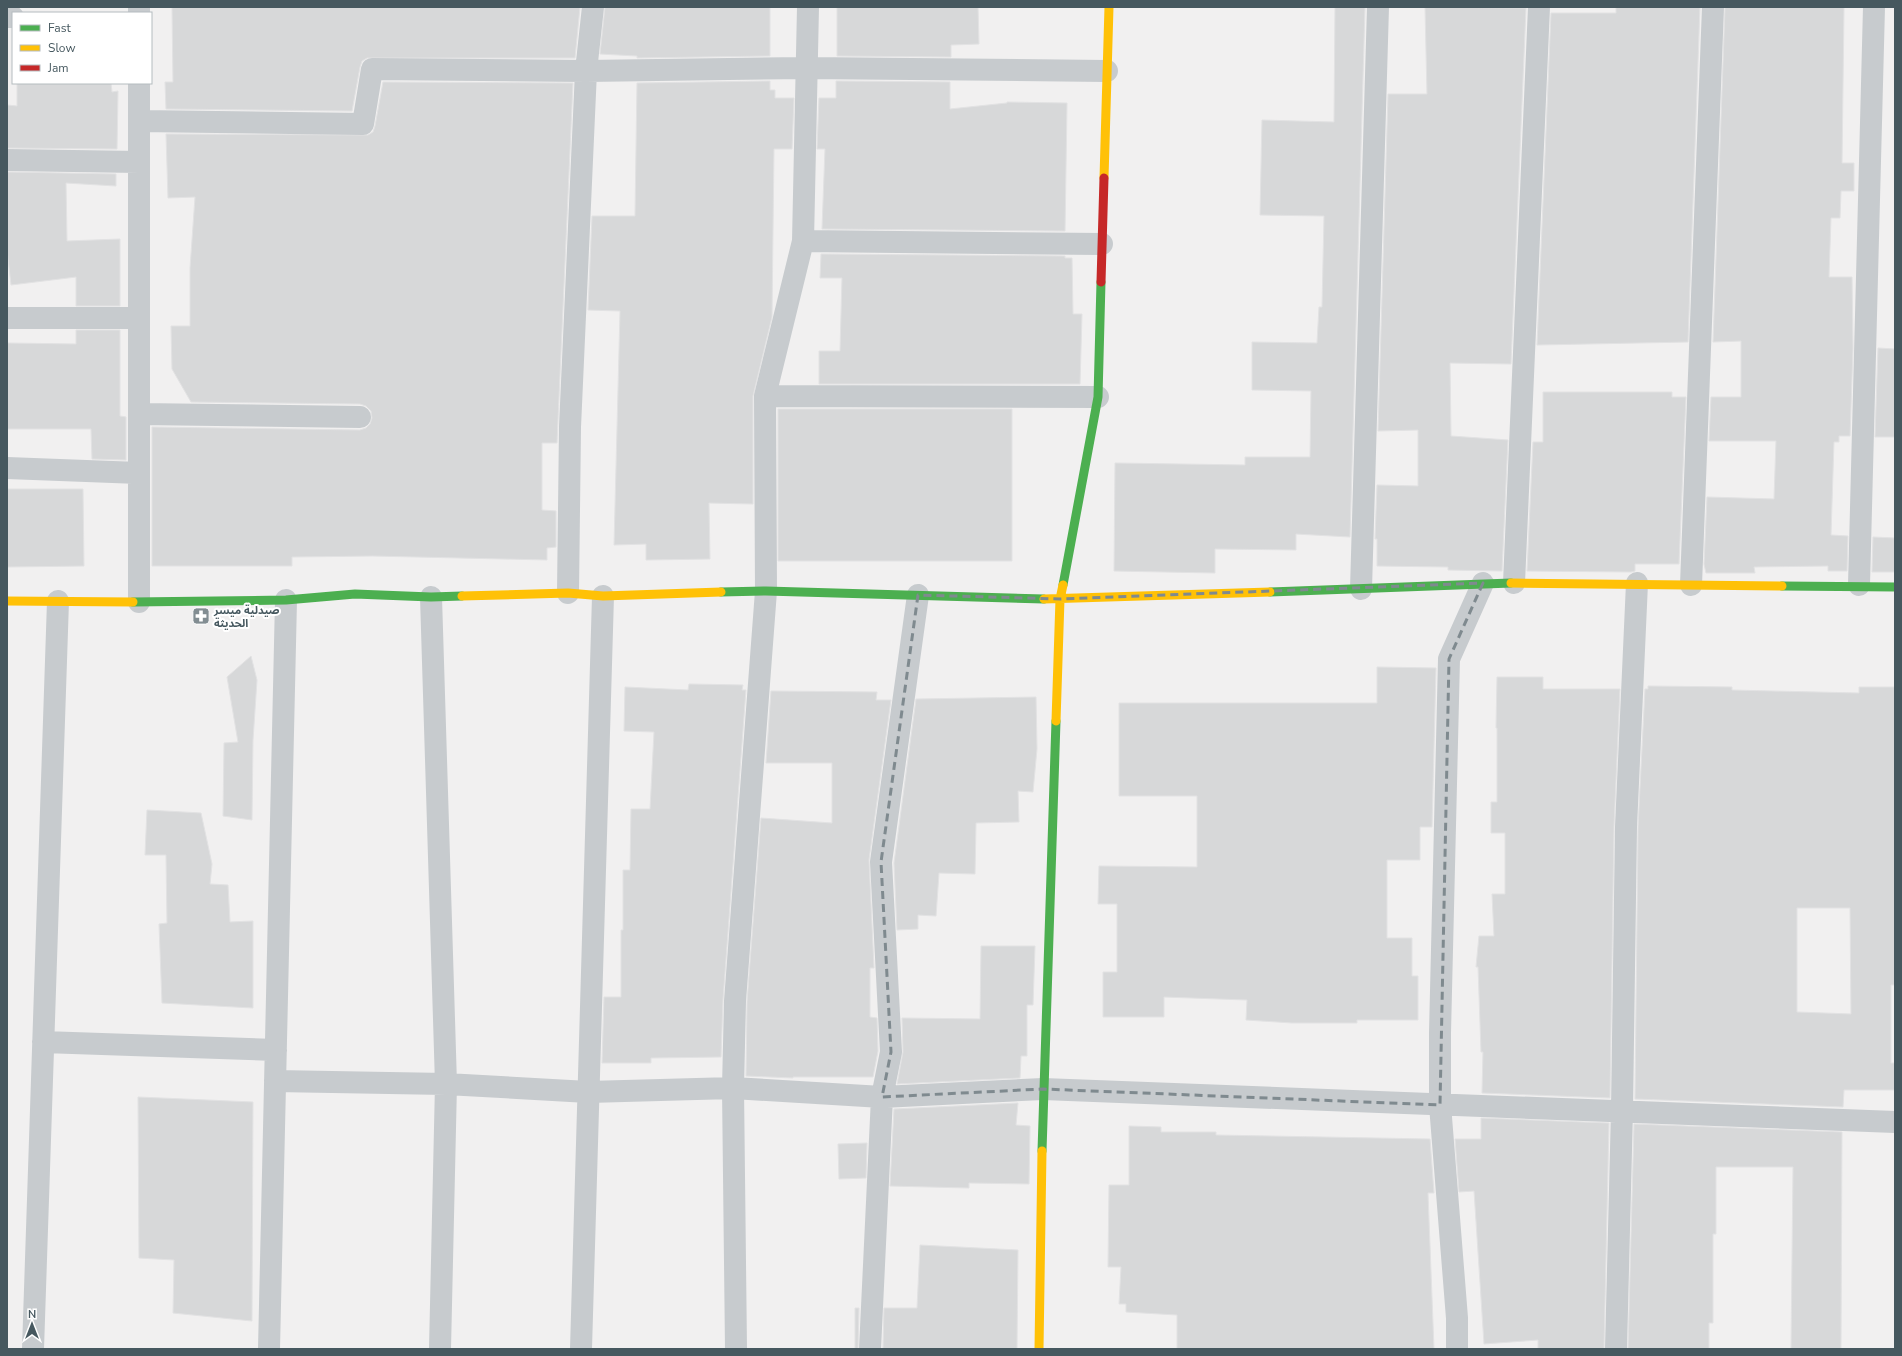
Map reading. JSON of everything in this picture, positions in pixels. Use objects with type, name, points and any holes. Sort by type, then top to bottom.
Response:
[{"type":"street","points":[[568,593],[570,427],[586,70],[593,7]]},
{"type":"street","points":[[736,1349],[733,1088],[735,1001],[766,591],[765,396],[803,241],[808,7]]},
{"type":"street","points":[[1039,1349],[1043,1089],[1060,599],[1098,397],[1109,7]]},
{"type":"street","points":[[1361,589],[1378,7]]},
{"type":"street","points":[[1514,583],[1539,7]]},
{"type":"street","points":[[1691,585],[1714,7]]},
{"type":"street","points":[[1859,585],[1874,7]]},
{"type":"street","points":[[139,121],[363,124],[372,69],[586,70],[806,68],[1107,70]]},
{"type":"street","points":[[139,84],[139,602]]},
{"type":"street","points":[[7,160],[139,162]]},
{"type":"street","points":[[803,241],[1102,244]]},
{"type":"street","points":[[7,318],[139,318]]},
{"type":"street","points":[[765,396],[1098,397]]},
{"type":"street","points":[[139,414],[360,417]]},
{"type":"street","points":[[7,468],[139,473]]},
{"type":"street","points":[[1457,1349],[1457,1318],[1440,1105],[1442,918],[1448,659],[1483,582]]},
{"type":"street","points":[[7,601],[139,602],[286,600],[356,594],[432,598],[568,593],[603,596],[766,591],[1060,599],[1361,589],[1483,582],[1637,583],[1691,585],[1859,585],[1895,587]]},
{"type":"street","points":[[1616,1349],[1622,1110],[1626,827],[1637,583]]},
{"type":"street","points":[[870,1349],[882,1097],[890,1052],[881,862],[918,595]]},
{"type":"street","points":[[581,1349],[603,596]]},
{"type":"street","points":[[432,598],[446,1084],[440,1349]]},
{"type":"street","points":[[269,1349],[286,600]]},
{"type":"street","points":[[33,1349],[58,601]]},
{"type":"street","points":[[43,1042],[276,1050]]},
{"type":"street","points":[[275,1081],[446,1084],[588,1092],[733,1088],[882,1097],[1043,1089],[1440,1105],[1622,1110],[1895,1122]]},
{"type":"highlighted area","points":[[1483,583],[1449,659],[1440,1105],[1043,1089],[882,1097],[891,1052],[881,862],[918,595],[1060,599]]},
{"type":"building","points":[[172,7],[580,7],[575,58],[367,58],[362,61],[360,67],[352,111],[166,109],[165,82],[173,82]]},
{"type":"building","points":[[605,7],[770,7],[770,56],[637,58],[637,56],[600,54]]},
{"type":"building","points":[[837,7],[978,7],[979,44],[951,45],[951,57],[837,56]]},
{"type":"building","points":[[1335,7],[1365,7],[1350,537],[1296,534],[1296,550],[1215,549],[1215,573],[1114,571],[1115,463],[1245,465],[1245,457],[1310,457],[1311,391],[1252,390],[1252,342],[1317,343],[1319,307],[1322,307],[1324,216],[1260,215],[1262,120],[1334,122]]},
{"type":"building","points":[[1425,7],[1526,8],[1511,364],[1450,363],[1451,436],[1508,440],[1502,571],[1448,570],[1448,567],[1377,566],[1377,539],[1375,539],[1377,485],[1418,486],[1418,430],[1378,431],[1388,94],[1427,94]]},
{"type":"building","points":[[1616,7],[1700,7],[1688,342],[1537,345],[1551,13],[1616,13]]},
{"type":"building","points":[[1725,7],[1844,7],[1842,163],[1854,163],[1854,191],[1841,191],[1840,218],[1831,218],[1829,277],[1852,277],[1853,348],[1850,436],[1839,436],[1839,442],[1834,442],[1831,535],[1848,536],[1847,571],[1828,571],[1828,566],[1754,567],[1755,573],[1706,573],[1704,564],[1707,497],[1774,499],[1776,441],[1709,441],[1711,397],[1741,397],[1741,341],[1713,342]]},
{"type":"building","points":[[770,81],[770,90],[775,90],[775,98],[794,98],[792,149],[774,149],[772,317],[753,396],[753,504],[709,503],[710,559],[646,560],[646,544],[614,545],[620,311],[588,310],[592,216],[635,216],[637,83]]},
{"type":"building","points":[[836,81],[950,82],[950,109],[1007,102],[1067,103],[1065,231],[822,229],[825,149],[817,149],[819,98],[836,98]]},
{"type":"building","points":[[383,82],[573,83],[557,443],[542,443],[542,510],[556,511],[556,547],[547,548],[547,560],[372,556],[292,557],[292,566],[152,566],[152,427],[360,430],[366,428],[370,424],[372,418],[371,411],[366,406],[360,404],[191,402],[172,369],[171,326],[190,326],[190,268],[195,197],[168,198],[166,134],[368,135],[373,132],[375,126]]},
{"type":"building","points":[[17,84],[111,84],[112,92],[118,91],[117,149],[7,148],[7,105],[17,106]]},
{"type":"building","points":[[7,172],[116,174],[116,186],[66,183],[67,241],[120,239],[120,306],[76,306],[76,277],[11,285],[7,250]]},
{"type":"building","points":[[821,254],[1065,256],[1065,258],[1072,258],[1073,314],[1082,314],[1080,384],[819,384],[819,351],[840,351],[842,278],[820,278]]},
{"type":"building","points":[[76,330],[120,330],[120,416],[126,417],[126,460],[92,459],[91,429],[7,429],[7,343],[76,344]]},
{"type":"building","points":[[1878,348],[1895,349],[1895,437],[1875,437]]},
{"type":"building","points":[[1543,392],[1672,392],[1672,397],[1686,397],[1679,564],[1635,564],[1635,571],[1631,572],[1527,571],[1533,442],[1543,442]]},
{"type":"building","points":[[778,409],[1012,409],[1012,561],[778,561]]},
{"type":"building","points":[[7,489],[83,489],[84,566],[7,567]]},
{"type":"building","points":[[1873,537],[1895,538],[1895,572],[1872,572]]},
{"type":"building","points":[[251,656],[257,680],[253,740],[252,820],[223,816],[224,743],[238,742],[227,677]]},
{"type":"building","points":[[1377,667],[1436,668],[1432,827],[1420,827],[1420,860],[1387,860],[1387,938],[1412,938],[1412,976],[1418,976],[1418,1020],[1357,1020],[1357,1023],[1292,1023],[1246,1020],[1247,1000],[1164,997],[1164,1017],[1103,1017],[1103,972],[1117,972],[1117,904],[1098,904],[1099,866],[1197,867],[1197,796],[1119,796],[1119,703],[1377,703]]},
{"type":"building","points":[[1497,677],[1543,677],[1543,689],[1620,689],[1614,827],[1610,1098],[1482,1093],[1483,1052],[1481,1052],[1478,967],[1476,967],[1479,936],[1494,936],[1492,894],[1505,894],[1505,833],[1491,833],[1491,802],[1497,802]]},
{"type":"building","points":[[689,684],[743,685],[742,690],[746,690],[723,1000],[721,1057],[651,1058],[651,1063],[602,1063],[604,997],[621,997],[623,870],[630,870],[631,809],[650,809],[654,732],[624,731],[625,687],[688,690]]},
{"type":"building","points":[[1648,686],[1732,687],[1732,690],[1859,693],[1859,687],[1895,687],[1895,985],[1891,985],[1891,1063],[1895,1063],[1895,1090],[1844,1090],[1843,1107],[1635,1099],[1638,827],[1645,689],[1648,689]],"holes":[[[1797,908],[1850,908],[1851,1014],[1797,1012]]]},
{"type":"building","points":[[771,691],[877,692],[876,700],[891,700],[869,860],[874,968],[870,968],[870,1017],[877,1018],[878,1051],[873,1077],[793,1078],[746,1076],[747,1002],[761,818],[832,823],[832,763],[766,763]]},
{"type":"building","points":[[1036,697],[1037,749],[1033,792],[1018,791],[1019,822],[976,823],[975,874],[939,873],[936,916],[918,915],[918,929],[897,930],[894,863],[916,699]]},
{"type":"building","points":[[147,810],[201,813],[212,864],[210,884],[228,885],[230,922],[253,921],[253,1008],[162,1003],[159,924],[167,923],[166,855],[145,855]]},
{"type":"building","points":[[981,946],[1035,946],[1033,1005],[1027,1005],[1027,1056],[1021,1056],[1020,1078],[897,1084],[903,1052],[902,1018],[980,1019]]},
{"type":"building","points":[[138,1097],[253,1102],[252,1321],[173,1313],[174,1260],[139,1258]]},
{"type":"building","points":[[1018,1103],[1016,1125],[1030,1126],[1029,1184],[969,1183],[969,1188],[890,1186],[894,1109]]},
{"type":"building","points":[[1481,1118],[1609,1123],[1604,1349],[1538,1349],[1538,1340],[1484,1344],[1474,1191],[1459,1192],[1455,1139],[1481,1139]]},
{"type":"building","points":[[1634,1124],[1842,1132],[1841,1349],[1791,1349],[1793,1167],[1716,1167],[1716,1234],[1713,1234],[1713,1323],[1709,1323],[1709,1349],[1628,1349]]},
{"type":"building","points":[[1129,1126],[1161,1127],[1161,1132],[1216,1132],[1216,1135],[1430,1139],[1434,1193],[1428,1193],[1434,1349],[1177,1349],[1177,1315],[1126,1312],[1126,1304],[1119,1304],[1121,1267],[1108,1267],[1109,1185],[1129,1185]]},
{"type":"building","points":[[867,1143],[866,1178],[839,1179],[838,1144]]},
{"type":"building","points":[[920,1245],[1018,1250],[1017,1349],[883,1349],[884,1308],[917,1308]]},
{"type":"building","points":[[855,1308],[859,1308],[858,1349],[855,1349]]},
{"type":"traffic: fast","points":[[1063,585],[1098,397],[1101,282]]},
{"type":"traffic: fast","points":[[1270,592],[1511,583]]},
{"type":"traffic: fast","points":[[1782,586],[1895,587]]},
{"type":"traffic: fast","points":[[721,592],[766,591],[1044,599]]},
{"type":"traffic: fast","points":[[133,602],[286,600],[355,594],[431,597],[462,596]]},
{"type":"traffic: fast","points":[[1042,1151],[1056,721]]},
{"type":"traffic: slow","points":[[1104,178],[1109,7]]},
{"type":"traffic: slow","points":[[1511,583],[1782,586]]},
{"type":"traffic: slow","points":[[1056,721],[1060,599],[1063,585]]},
{"type":"traffic: slow","points":[[462,596],[568,593],[603,596],[721,592]]},
{"type":"traffic: slow","points":[[1044,599],[1270,592]]},
{"type":"traffic: slow","points":[[7,601],[133,602]]},
{"type":"traffic: slow","points":[[1039,1349],[1042,1151]]},
{"type":"traffic: jam","points":[[1101,282],[1104,178]]},
{"type":"place","name":"صيدلية ميسر الحديثة","points":[[201,616]]}]
